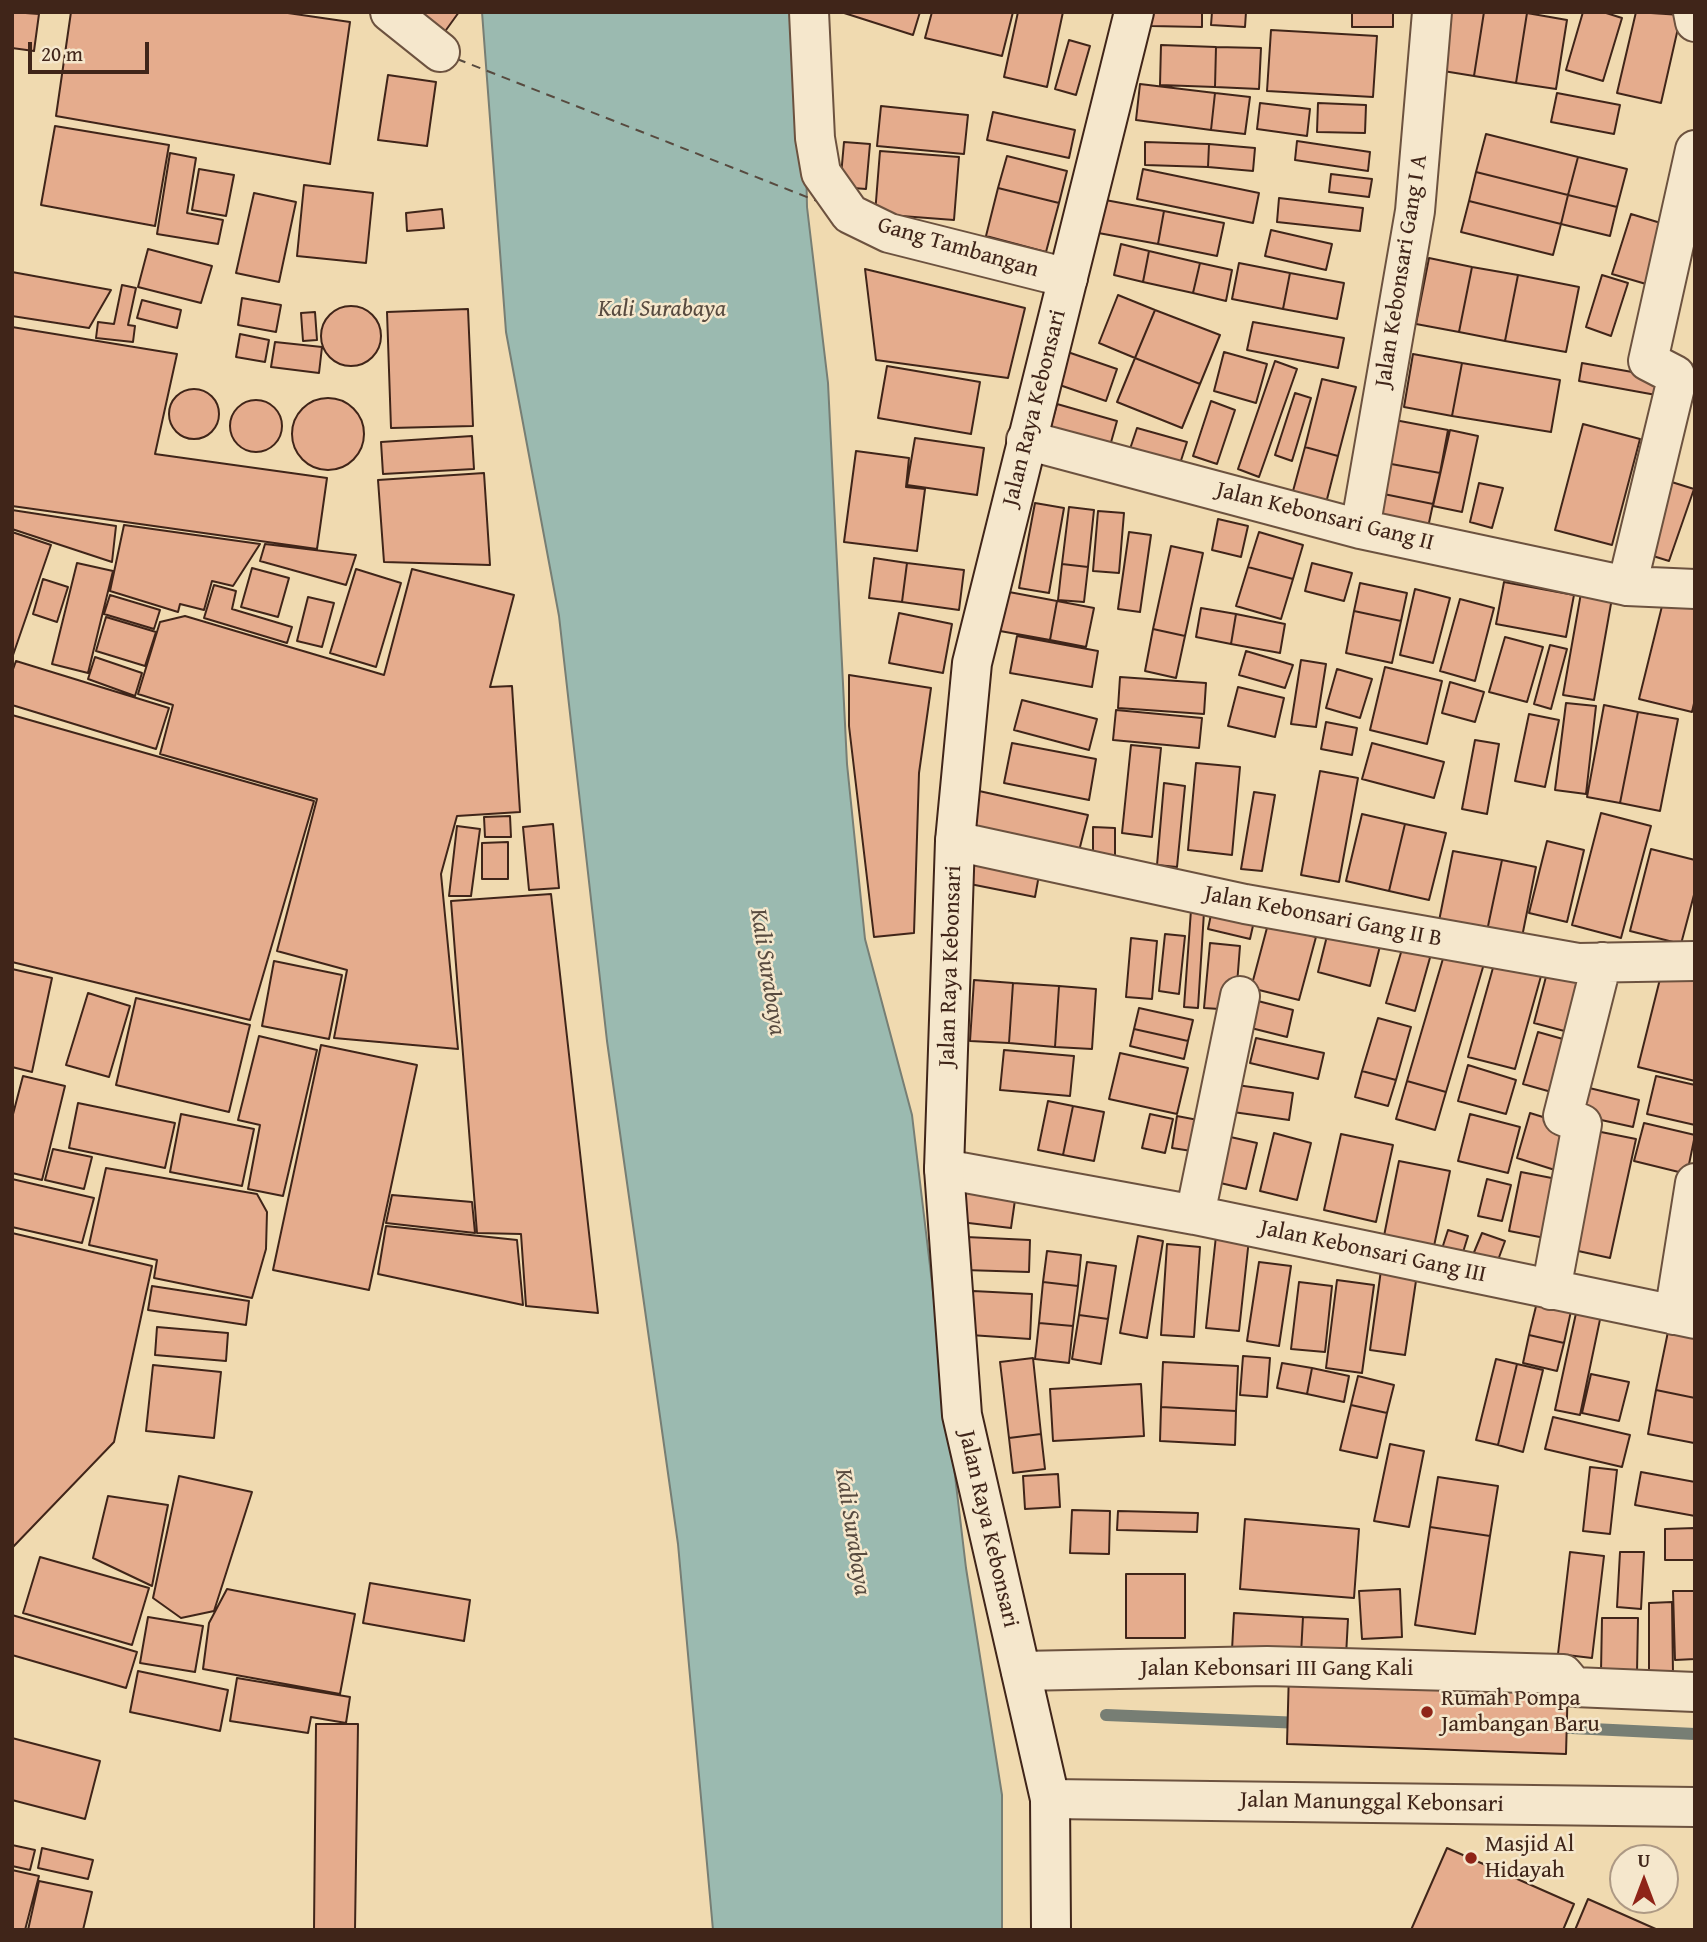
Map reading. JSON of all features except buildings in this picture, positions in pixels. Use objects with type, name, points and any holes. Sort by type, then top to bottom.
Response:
[{"type":"street","points":[[390,12],[440,52]]},
{"type":"street","name":"Gang Tambangan","points":[[809,12],[815,138],[821,173],[850,214],[888,233],[1068,278]]},
{"type":"street","name":"Jalan Raya Kebonsari","points":[[1051,1930],[1050,1799],[962,1415],[944,1169],[955,841],[972,663],[1134,12]]},
{"type":"street","name":"Jalan Kebonsari Gang I A","points":[[1360,529],[1415,212],[1432,12]]},
{"type":"street","points":[[1693,12],[1695,22]]},
{"type":"street","points":[[1627,586],[1676,383],[1675,375],[1648,360],[1695,150]]},
{"type":"street","name":"Jalan Kebonsari Gang II","points":[[1026,440],[1360,529],[1627,586],[1695,589]]},
{"type":"street","name":"Jalan Kebonsari Gang II B","points":[[955,841],[1245,904],[1578,963],[1695,961]]},
{"type":"street","points":[[1551,1290],[1582,1124],[1563,1116],[1602,962]]},
{"type":"street","points":[[1195,1215],[1240,996]]},
{"type":"street","name":"Jalan Kebonsari Gang III","points":[[944,1169],[1195,1215],[1684,1317],[1695,1183]]},
{"type":"street","name":"Jalan Kebonsari III Gang Kali","points":[[1021,1671],[1267,1666],[1563,1674],[1574,1687],[1695,1692]]},
{"type":"street","name":"Jalan Manunggal Kebonsari","points":[[1050,1799],[1695,1807]]},
{"type":"water","name":"Kali Surabaya","points":[[482,12],[803,12],[807,207],[828,383],[847,764],[865,939],[912,1115],[966,1568],[1002,1795],[1002,1930],[713,1930],[678,1544],[607,1041],[559,616],[506,332]]},
{"type":"waterway","points":[[1106,1715],[1302,1723]]},
{"type":"waterway","points":[[1551,1727],[1695,1734]]},
{"type":"ferry route","points":[[457,59],[817,201]]},
{"type":"place","name":"Rumah Pompa Jambangan Baru","points":[[1427,1712]]},
{"type":"place","name":"Masjid Al Hidayah","points":[[1471,1858]]}]
